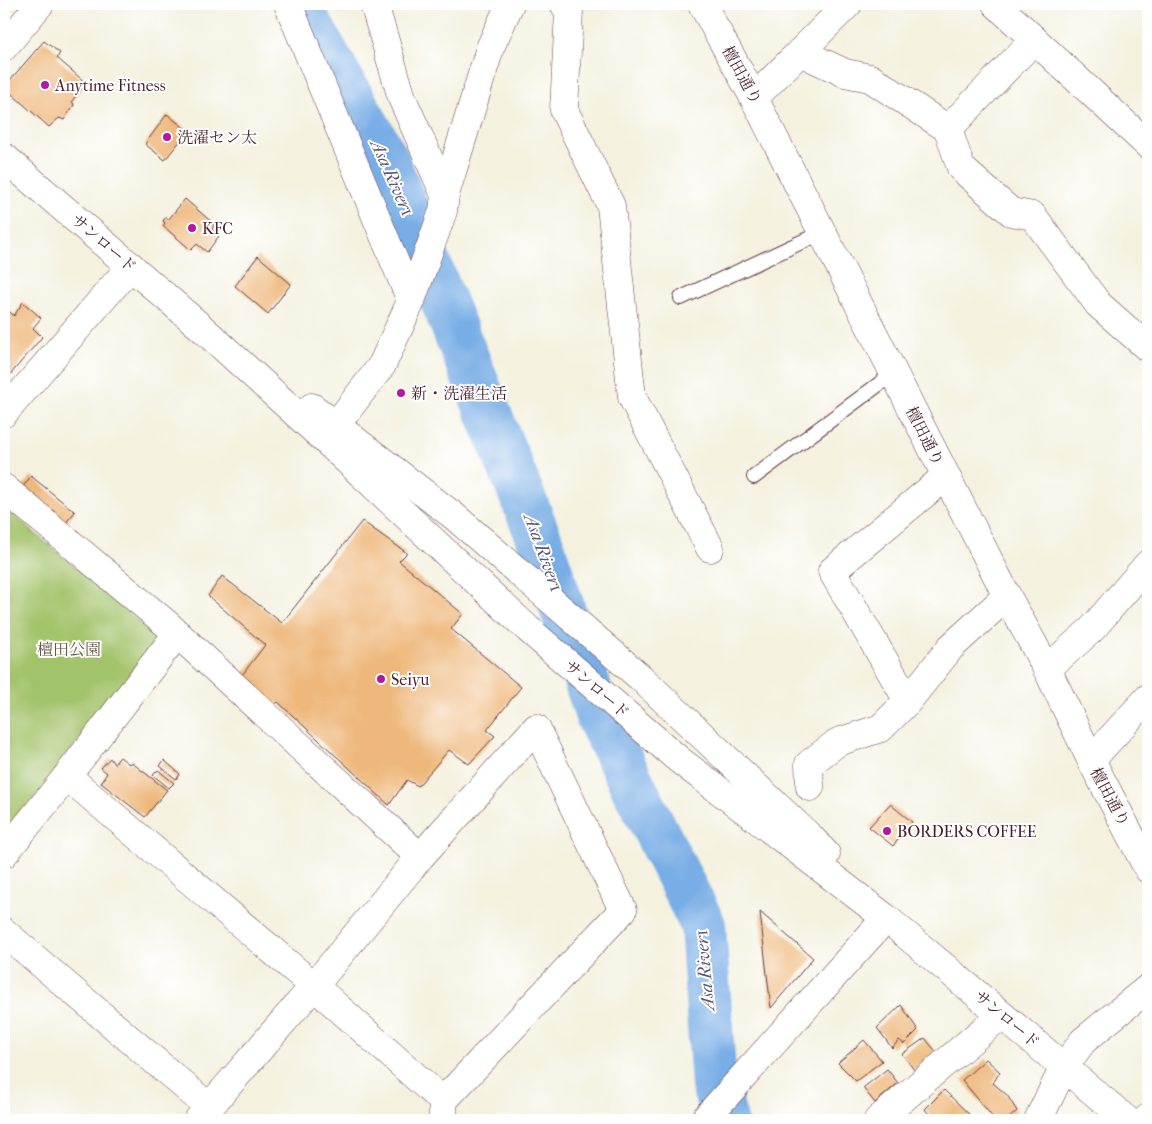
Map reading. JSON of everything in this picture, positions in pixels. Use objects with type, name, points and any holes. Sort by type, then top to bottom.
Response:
[{"type":"street","points":[[4,47],[40,4]]},
{"type":"street","points":[[288,4],[413,293]]},
{"type":"street","points":[[374,4],[402,98],[444,203]]},
{"type":"street","points":[[330,432],[382,365],[413,293],[444,203],[490,48],[510,4]]},
{"type":"street","points":[[564,4],[569,11],[564,110],[611,206],[632,397],[710,548]]},
{"type":"street","name":"檀田通り","points":[[702,4],[754,98],[1148,869]]},
{"type":"street","points":[[754,98],[848,4]]},
{"type":"street","points":[[996,4],[1148,145]]},
{"type":"street","points":[[948,129],[1034,40]]},
{"type":"street","points":[[800,52],[845,73],[870,78],[948,129],[961,168],[1011,212],[1033,216],[1098,304],[1148,348]]},
{"type":"street","name":"サンロード","points":[[4,157],[203,329],[330,432],[455,517],[641,678],[811,838],[886,918]]},
{"type":"street","points":[[4,413],[131,266]]},
{"type":"street","name":"サンロード","points":[[330,432],[528,629],[678,759],[886,918],[1128,1120]]},
{"type":"street","points":[[908,702],[832,570],[946,476]]},
{"type":"street","points":[[4,488],[178,634],[420,856]]},
{"type":"street","points":[[1047,669],[1092,629],[1148,564]]},
{"type":"street","points":[[810,787],[809,764],[838,742],[881,728],[908,702],[951,647],[1007,596]]},
{"type":"street","points":[[4,854],[68,776],[178,634]]},
{"type":"street","points":[[1091,760],[1148,698]]},
{"type":"street","points":[[4,932],[204,1114],[314,986],[420,856],[536,728],[623,910],[443,1111],[314,986],[68,776]]},
{"type":"street","points":[[704,1120],[886,918]]},
{"type":"street","points":[[1038,1120],[1064,1067],[1083,1041],[1148,988]]},
{"type":"street","points":[[878,1120],[1001,1015]]},
{"type":"lane","points":[[681,298],[822,232]]},
{"type":"lane","points":[[754,477],[894,374]]},
{"type":"green space","name":"檀田公園","points":[[4,507],[159,638],[4,837]]},
{"type":"building","name":"Anytime Fitness","points":[[44,41],[60,53],[57,58],[86,83],[72,101],[74,105],[64,120],[59,118],[49,127],[4,87]]},
{"type":"building","name":"洗濯セン太","points":[[167,114],[188,131],[165,160],[145,144]]},
{"type":"building","points":[[185,199],[214,224],[212,230],[219,236],[207,252],[197,244],[191,250],[163,226],[165,223],[163,221],[166,217],[168,220]]},
{"type":"building","points":[[258,256],[291,284],[268,314],[235,286]]},
{"type":"building","points":[[23,302],[41,318],[33,328],[42,337],[4,382],[4,306],[14,316]]},
{"type":"building","points":[[31,476],[75,512],[62,527],[19,492]]},
{"type":"building","points":[[362,521],[407,553],[399,561],[463,614],[451,629],[521,687],[487,730],[495,736],[469,764],[449,750],[418,786],[407,780],[389,805],[278,702],[271,707],[239,679],[265,645],[208,596],[222,576],[282,623]]},
{"type":"building","points":[[120,757],[129,764],[131,762],[167,790],[145,817],[101,783],[107,773],[101,768],[110,758],[114,764]]},
{"type":"building","points":[[164,760],[180,774],[176,779],[160,766]]},
{"type":"building","points":[[158,770],[174,783],[169,788],[153,775]]},
{"type":"building","points":[[890,804],[912,822],[893,846],[869,827]]},
{"type":"building","points":[[760,912],[813,958],[771,1008],[766,966]]},
{"type":"building","points":[[901,1005],[918,1030],[904,1044],[899,1040],[892,1048],[877,1028]]},
{"type":"building","points":[[925,1038],[937,1053],[915,1071],[902,1054]]},
{"type":"building","points":[[864,1040],[882,1061],[856,1081],[838,1063]]},
{"type":"building","points":[[986,1059],[1000,1072],[993,1083],[1007,1095],[1017,1111],[1007,1120],[995,1120],[962,1080]]},
{"type":"building","points":[[887,1069],[898,1083],[875,1103],[863,1088]]},
{"type":"building","points":[[944,1090],[975,1120],[933,1120],[925,1109]]},
{"type":"waterway","name":"Asa River1","points":[[299,4],[385,157],[539,538],[598,716],[703,925],[714,1085],[725,1120]]},
{"type":"place","name":"Anytime Fitness","points":[[45,85]]},
{"type":"place","name":"洗濯セン太","points":[[167,137]]},
{"type":"place","name":"KFC","points":[[192,228]]},
{"type":"place","name":"新・洗濯生活","points":[[401,393]]},
{"type":"place","name":"Seiyu","points":[[381,679]]},
{"type":"place","name":"BORDERS COFFEE","points":[[887,831]]}]
